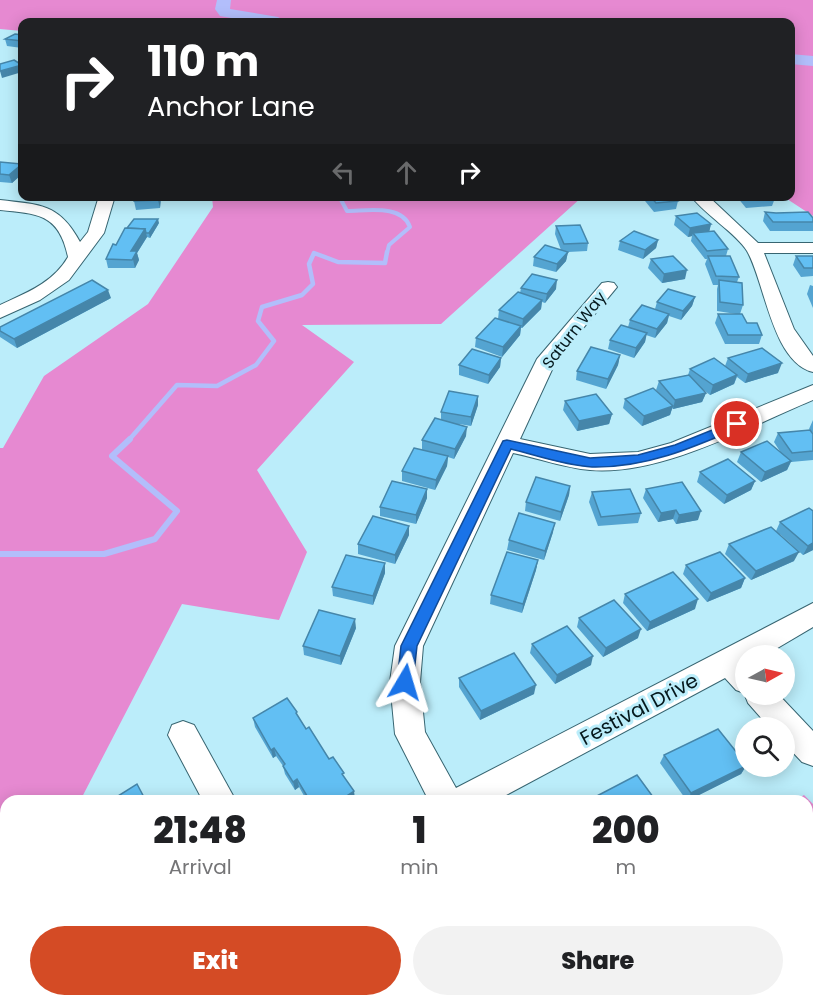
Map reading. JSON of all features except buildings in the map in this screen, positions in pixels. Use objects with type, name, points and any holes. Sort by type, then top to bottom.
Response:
[{"type":"street","points":[[0,312],[49,289],[62,280],[96,233],[106,201]]},
{"type":"street","points":[[703,201],[754,248],[784,329],[800,355],[813,366]]},
{"type":"street","points":[[0,206],[44,210],[65,229],[76,249],[77,257]]},
{"type":"street","points":[[65,229],[99,224]]},
{"type":"street","points":[[754,248],[813,248]]},
{"type":"street","name":"Saturn Way","points":[[443,795],[410,734],[405,682],[409,646],[547,359],[608,287]]},
{"type":"street","points":[[507,444],[590,462],[638,460],[679,448],[813,392]]},
{"type":"street","name":"Festival Drive","points":[[772,645],[813,614]]},
{"type":"street","name":"Festival Drive","points":[[476,795],[735,672]]},
{"type":"street","points":[[768,705],[813,752]]},
{"type":"street","points":[[183,735],[217,795]]},
{"type":"shaded area","points":[[0,0],[813,0],[813,216],[790,201],[795,201],[795,18],[18,18],[18,31],[0,29]]},
{"type":"shaded area","points":[[212,201],[578,201],[441,324],[302,325],[354,362],[257,470],[307,552],[279,620],[182,604],[83,795],[0,795],[0,448],[3,448],[44,376],[148,304],[213,207]]},
{"type":"waterway","points":[[224,0],[222,9],[225,13],[254,18]]},
{"type":"waterway","points":[[795,59],[813,61]]},
{"type":"waterway","points":[[342,201],[347,211],[383,210],[400,215],[406,220],[410,227],[389,245],[387,253]]},
{"type":"waterway","points":[[129,440],[177,385],[217,386],[256,365],[274,341],[258,321],[262,307],[302,295],[313,284],[309,264],[314,253],[338,262],[385,263],[387,252]]},
{"type":"waterway","points":[[0,554],[104,554],[155,539],[177,511],[112,456],[129,440]]},
{"type":"route","points":[[405,682],[409,646],[507,444],[590,462],[638,460],[679,448],[737,424]]}]
